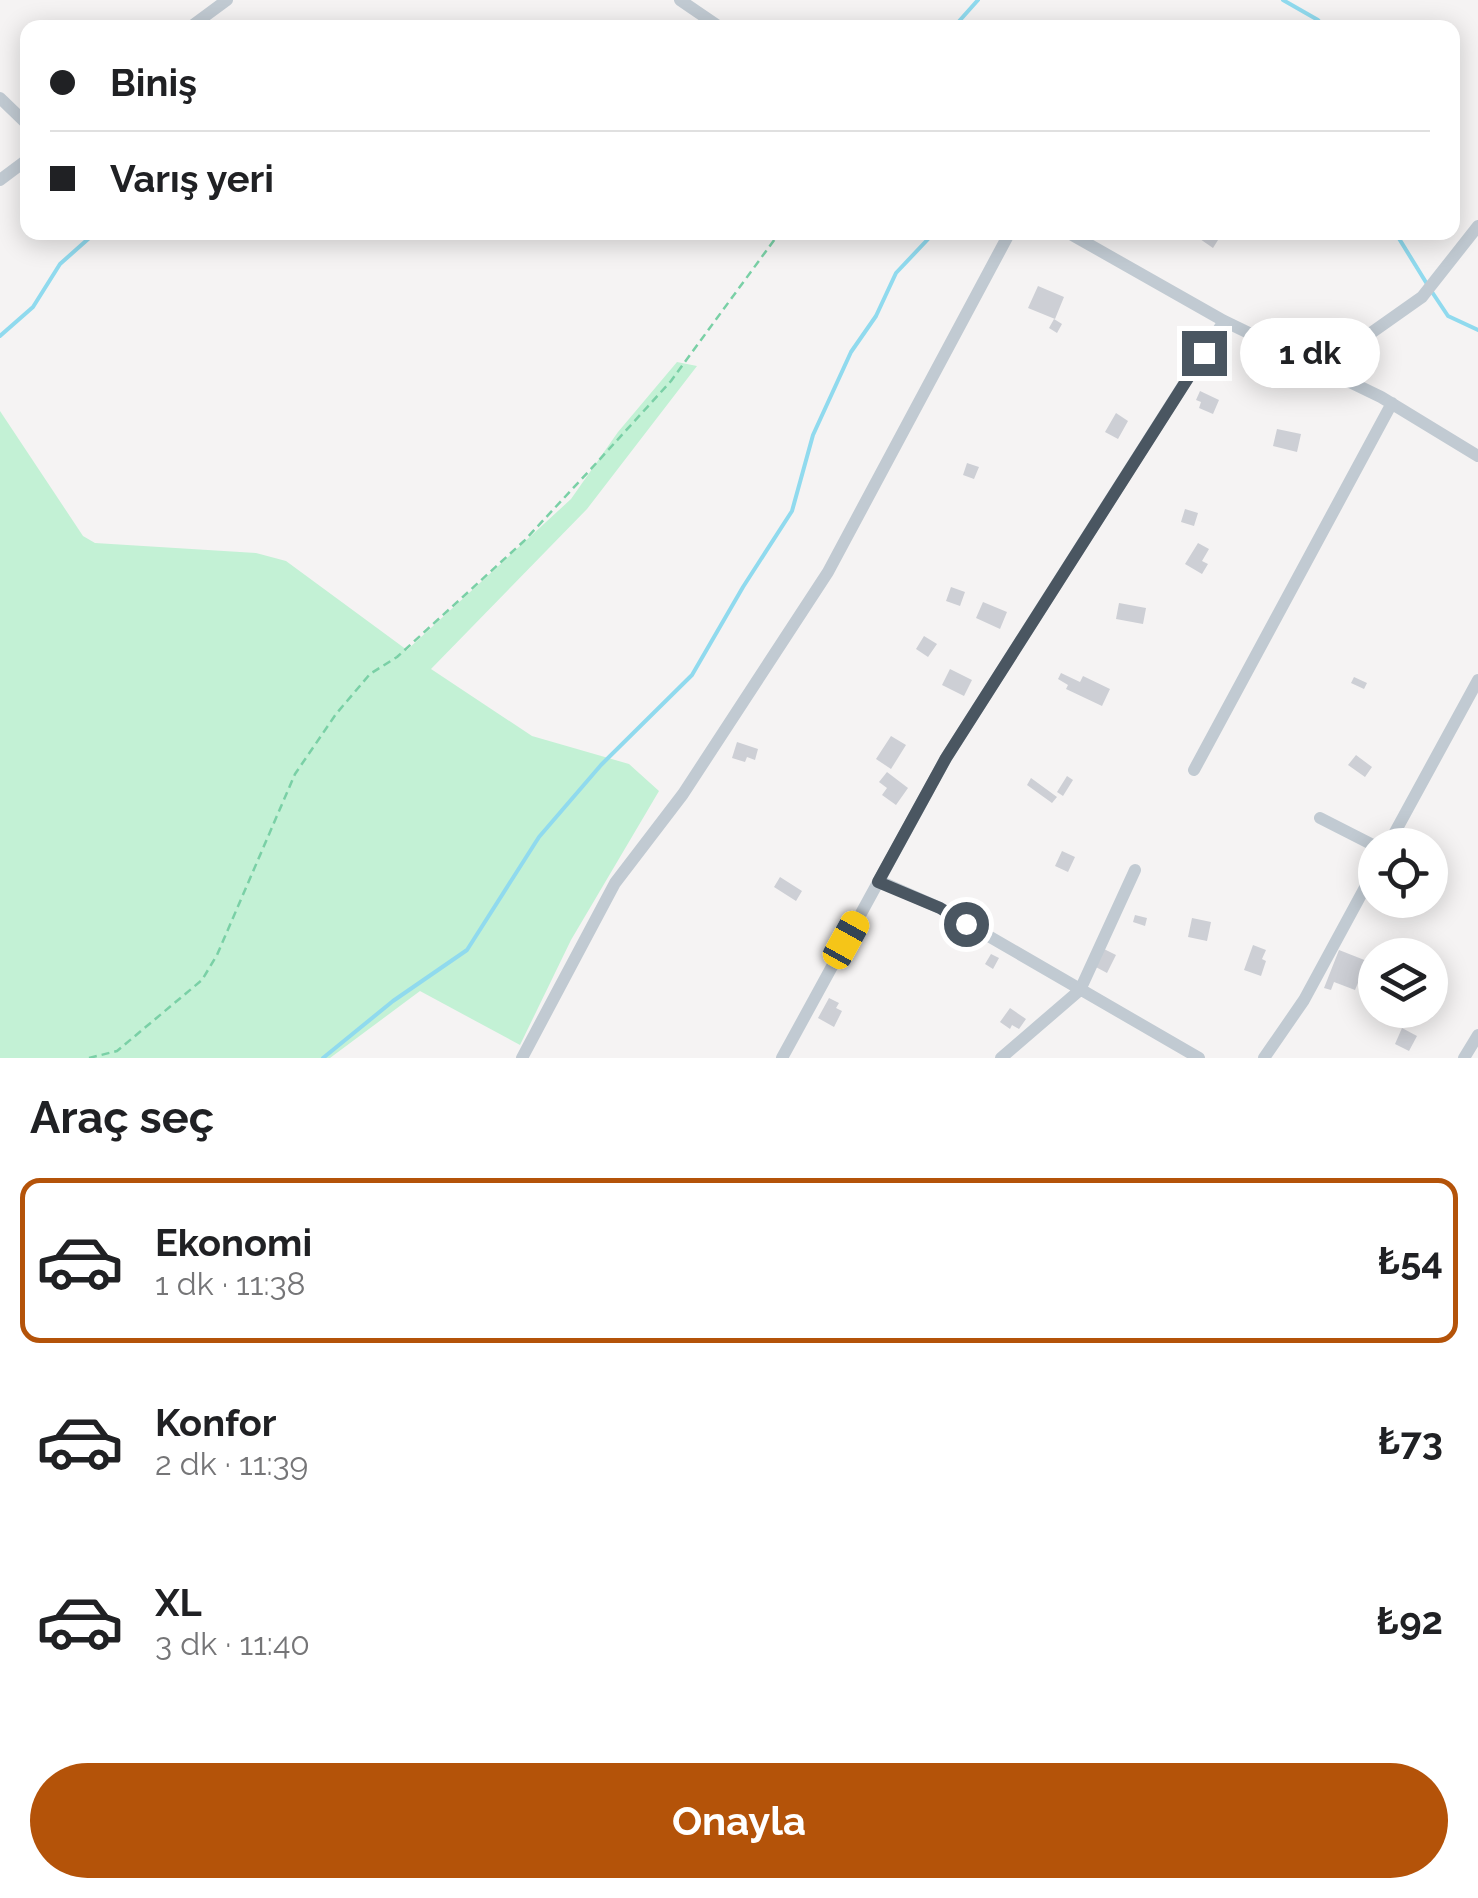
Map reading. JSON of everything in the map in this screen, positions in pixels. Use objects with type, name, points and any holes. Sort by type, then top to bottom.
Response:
[{"type":"street","points":[[200,20],[227,0]]},
{"type":"street","points":[[680,0],[709,20]]},
{"type":"street","points":[[0,98],[20,117]]},
{"type":"street","points":[[1320,369],[1422,298],[1478,226]]},
{"type":"street","points":[[522,1058],[615,883],[683,794],[828,572],[1006,240]]},
{"type":"street","points":[[1081,240],[1224,320],[1392,403],[1478,456]]},
{"type":"street","points":[[782,1058],[946,758],[1224,320]]},
{"type":"street","points":[[1194,770],[1392,403]]},
{"type":"street","points":[[1397,828],[1478,680]]},
{"type":"street","points":[[1320,818],[1358,837]]},
{"type":"street","points":[[1001,1058],[1080,990],[1135,870]]},
{"type":"street","points":[[878,882],[940,908],[1199,1058]]},
{"type":"street","points":[[1264,1058],[1304,1000],[1358,900]]},
{"type":"street","points":[[1464,1058],[1478,1035]]},
{"type":"path","points":[[89,1058],[116,1050],[202,980],[217,955],[295,774],[336,714],[370,674],[397,656],[524,540],[590,470],[672,381],[774,240]]},
{"type":"green space","points":[[677,362],[697,366],[587,509],[431,669],[532,736],[629,764],[659,791],[571,940],[520,1045],[420,991],[330,1058],[0,1058],[0,411],[83,536],[95,543],[256,553],[286,561],[407,650],[571,499],[618,432]]},
{"type":"building","points":[[1201,240],[1218,240],[1213,248]]},
{"type":"building","points":[[1038,286],[1064,297],[1055,319],[1028,308]]},
{"type":"building","points":[[1054,319],[1062,324],[1057,333],[1049,328]]},
{"type":"building","points":[[1200,391],[1219,400],[1213,414],[1199,408],[1201,402],[1196,400]]},
{"type":"building","points":[[1116,413],[1128,421],[1118,439],[1105,432]]},
{"type":"building","points":[[1277,429],[1301,434],[1297,452],[1273,446]]},
{"type":"building","points":[[967,463],[979,467],[974,479],[963,475]]},
{"type":"building","points":[[1185,509],[1198,513],[1194,526],[1181,522]]},
{"type":"building","points":[[1198,543],[1209,549],[1202,561],[1208,564],[1202,574],[1185,564]]},
{"type":"building","points":[[951,587],[965,592],[960,606],[946,601]]},
{"type":"building","points":[[983,602],[1007,612],[1000,629],[976,618]]},
{"type":"building","points":[[1119,603],[1146,608],[1143,624],[1116,619]]},
{"type":"building","points":[[924,636],[937,644],[928,657],[916,649]]},
{"type":"building","points":[[950,669],[972,680],[964,696],[942,685]]},
{"type":"building","points":[[1061,673],[1080,682],[1083,676],[1110,689],[1102,706],[1066,689],[1068,685],[1058,679]]},
{"type":"building","points":[[1354,677],[1367,683],[1364,689],[1351,683]]},
{"type":"building","points":[[891,736],[906,745],[891,769],[876,759]]},
{"type":"building","points":[[737,742],[758,749],[755,760],[732,758]]},
{"type":"building","points":[[1356,755],[1372,767],[1365,777],[1348,765]]},
{"type":"building","points":[[887,772],[908,788],[896,805],[882,795],[887,788],[879,782]]},
{"type":"building","points":[[1067,776],[1073,780],[1063,796],[1057,792]]},
{"type":"building","points":[[1031,778],[1057,797],[1052,803],[1027,785]]},
{"type":"building","points":[[1062,851],[1075,857],[1068,872],[1055,866]]},
{"type":"building","points":[[780,877],[802,891],[796,901],[774,887]]},
{"type":"building","points":[[1135,915],[1147,918],[1145,926],[1133,922]]},
{"type":"building","points":[[1192,918],[1211,922],[1207,941],[1188,937]]},
{"type":"building","points":[[1253,945],[1266,950],[1261,976],[1244,970]]},
{"type":"building","points":[[1104,949],[1116,955],[1107,973],[1094,966]]},
{"type":"building","points":[[1339,950],[1358,957],[1355,990],[1334,982],[1331,990],[1324,988]]},
{"type":"building","points":[[991,954],[999,958],[993,969],[985,964]]},
{"type":"building","points":[[829,998],[839,1003],[836,1008],[842,1011],[834,1027],[818,1018]]},
{"type":"building","points":[[1010,1008],[1026,1019],[1019,1029],[1012,1025],[1010,1029],[1000,1022]]},
{"type":"building","points":[[1402,1028],[1417,1036],[1409,1051],[1395,1044]]},
{"type":"waterway","points":[[960,20],[978,0]]},
{"type":"waterway","points":[[1283,0],[1318,20]]},
{"type":"waterway","points":[[0,336],[33,307],[60,264],[87,240]]},
{"type":"waterway","points":[[323,1058],[393,1001],[467,950],[539,837],[601,765],[692,675],[792,511],[813,435],[851,352],[876,316],[896,273],[927,240]]},
{"type":"waterway","points":[[1400,240],[1427,284]]},
{"type":"waterway","points":[[1432,292],[1448,316],[1478,330]]},
{"type":"route","points":[[966,924],[940,908],[878,882],[946,758],[1204,353]]}]
